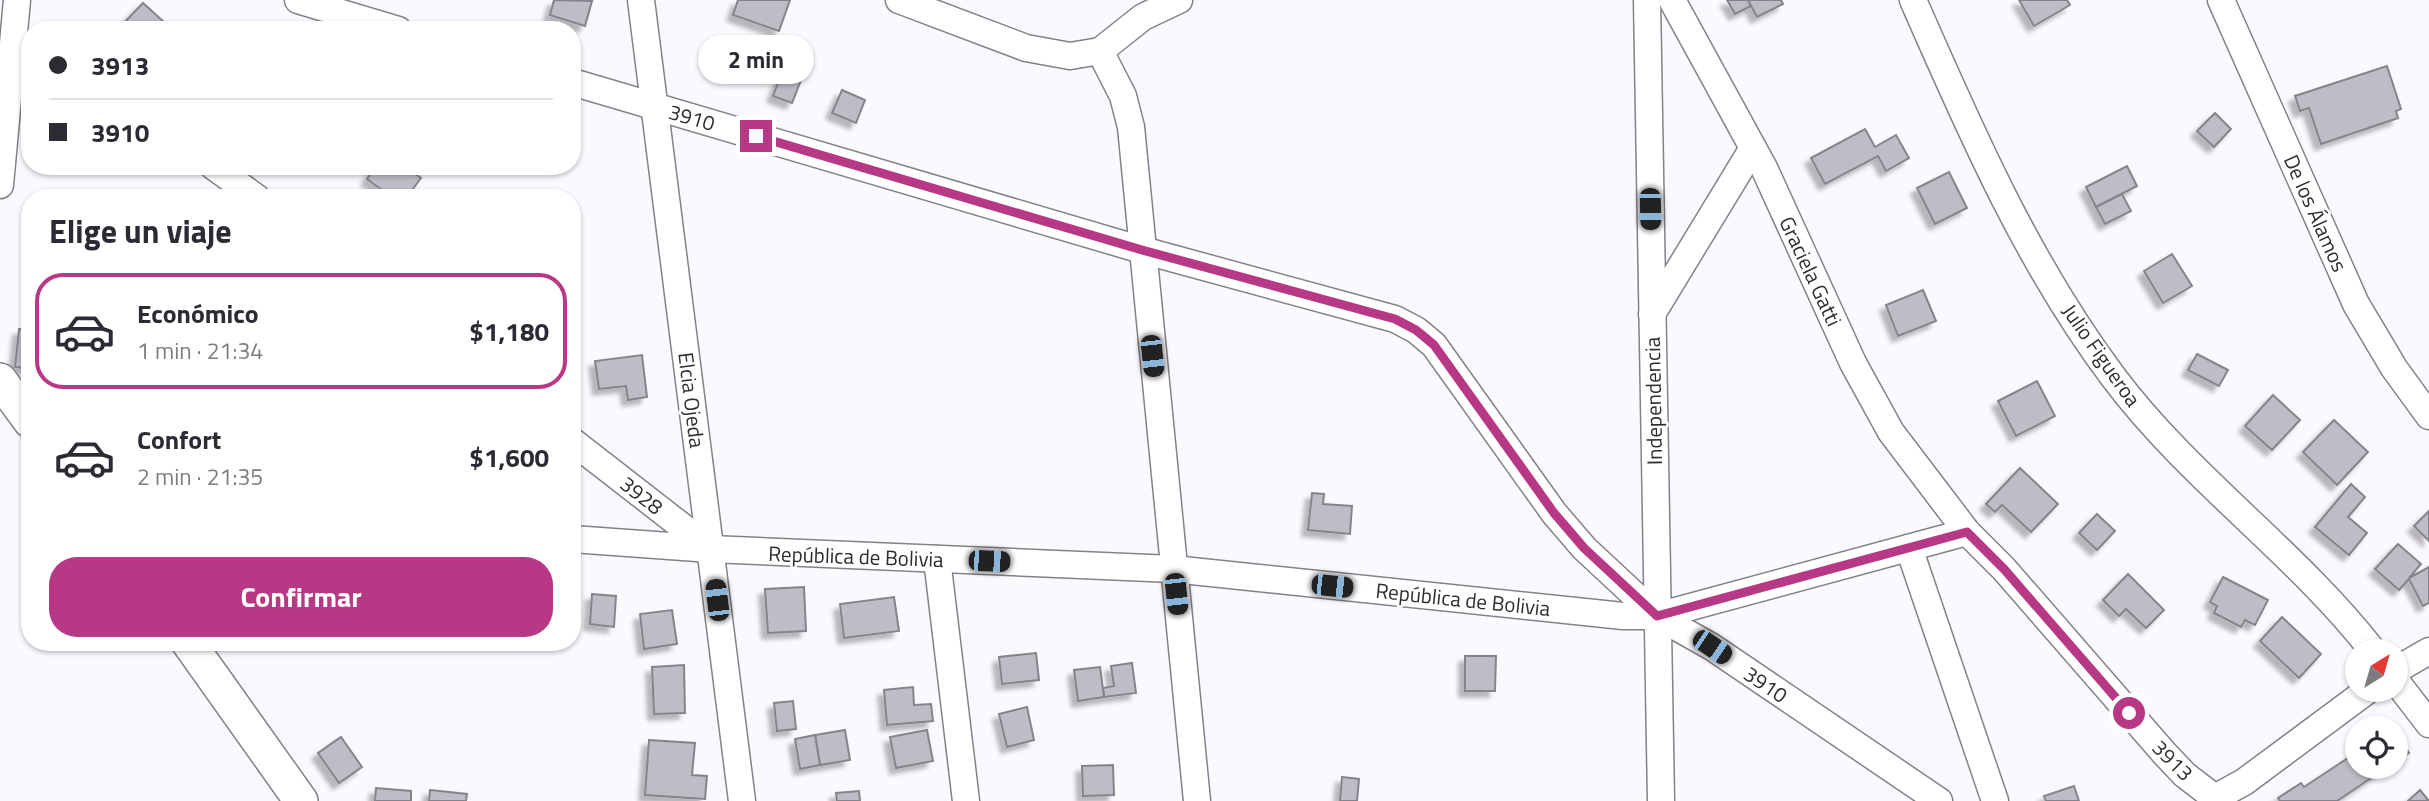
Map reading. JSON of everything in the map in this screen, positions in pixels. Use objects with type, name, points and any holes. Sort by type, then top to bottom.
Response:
[{"type":"street","points":[[0,185],[21,58],[18,0]]},
{"type":"street","points":[[298,0],[368,21]]},
{"type":"street","name":"Elcia Ojeda","points":[[641,0],[742,801]]},
{"type":"street","points":[[899,0],[1026,48],[1070,56],[1100,51],[1143,17],[1179,0]]},
{"type":"street","name":"Independencia","points":[[1647,0],[1661,801]]},
{"type":"street","name":"Graciela Gatti","points":[[1671,0],[1753,148],[1874,405],[1891,432],[1967,532]]},
{"type":"street","name":"Julio Figueroa","points":[[1913,0],[1977,147],[2049,278],[2114,378],[2156,428],[2346,615],[2364,639]]},
{"type":"street","name":"De los Álamos","points":[[2221,0],[2356,304],[2394,368],[2429,415]]},
{"type":"street","points":[[1100,51],[1123,96],[1131,127],[1197,801]]},
{"type":"street","name":"3910","points":[[581,85],[1142,250],[1395,319],[1416,330],[1434,345],[1554,513],[1584,548],[1657,616],[1712,647],[1938,801]]},
{"type":"street","points":[[1652,314],[1753,148]]},
{"type":"street","points":[[225,175],[245,189]]},
{"type":"street","points":[[0,380],[21,409]]},
{"type":"street","name":"3928","points":[[581,448],[711,550]]},
{"type":"street","name":"República de Bolivia","points":[[581,540],[711,550],[1173,569],[1623,616],[1657,616],[1967,532]]},
{"type":"street","name":"3913","points":[[1967,532],[2004,569],[2165,754],[2185,775],[2215,799]]},
{"type":"street","points":[[1909,548],[1994,801]]},
{"type":"street","points":[[937,559],[966,801]]},
{"type":"street","points":[[194,651],[301,801]]},
{"type":"street","points":[[2408,663],[2429,651]]},
{"type":"street","points":[[2408,696],[2429,723]]},
{"type":"street","points":[[2215,799],[2244,782],[2352,702]]},
{"type":"building","points":[[554,0],[592,1],[585,26],[581,25],[581,21],[569,21],[550,15]]},
{"type":"building","points":[[738,0],[790,0],[779,31],[733,15]]},
{"type":"building","points":[[1727,0],[1748,0],[1751,6],[1735,14]]},
{"type":"building","points":[[1748,0],[1781,0],[1783,4],[1757,17]]},
{"type":"building","points":[[2019,0],[2067,0],[2070,5],[2034,26]]},
{"type":"building","points":[[143,3],[163,21],[126,21]]},
{"type":"building","points":[[788,57],[807,65],[792,103],[773,96]]},
{"type":"building","points":[[2387,66],[2401,109],[2396,111],[2398,118],[2321,144],[2309,108],[2300,111],[2295,96]]},
{"type":"building","points":[[842,90],[865,100],[856,123],[832,113]]},
{"type":"building","points":[[2215,113],[2231,129],[2214,147],[2197,131]]},
{"type":"building","points":[[1865,129],[1875,147],[1896,135],[1909,158],[1886,171],[1878,156],[1825,184],[1811,158]]},
{"type":"building","points":[[2127,166],[2137,186],[2096,207],[2086,187]]},
{"type":"building","points":[[1949,172],[1967,208],[1935,224],[1917,188]]},
{"type":"building","points":[[370,175],[417,175],[421,178],[413,189],[381,189],[367,179]]},
{"type":"building","points":[[2122,194],[2131,211],[2105,224],[2096,207]]},
{"type":"building","points":[[2172,254],[2192,286],[2163,303],[2144,271]]},
{"type":"building","points":[[1923,290],[1936,321],[1898,336],[1886,305]]},
{"type":"building","points":[[19,329],[21,329],[21,367],[15,367]]},
{"type":"building","points":[[2197,354],[2228,370],[2219,386],[2188,370]]},
{"type":"building","points":[[642,355],[647,397],[628,400],[626,386],[599,389],[595,361]]},
{"type":"building","points":[[2037,381],[2055,416],[2016,436],[1998,401]]},
{"type":"building","points":[[2273,395],[2300,420],[2272,450],[2245,426]]},
{"type":"building","points":[[2334,420],[2368,452],[2337,485],[2303,452]]},
{"type":"building","points":[[2020,468],[2058,504],[2031,532],[2002,505],[1995,512],[1986,504]]},
{"type":"building","points":[[2351,484],[2365,497],[2348,517],[2367,533],[2349,555],[2315,527]]},
{"type":"building","points":[[1312,493],[1324,494],[1323,504],[1352,506],[1350,534],[1308,530]]},
{"type":"building","points":[[2429,511],[2429,541],[2414,526]]},
{"type":"building","points":[[2097,514],[2115,531],[2097,550],[2079,533]]},
{"type":"building","points":[[2398,544],[2421,564],[2409,578],[2429,567],[2429,603],[2423,606],[2409,579],[2399,590],[2375,569]]},
{"type":"building","points":[[2128,574],[2164,610],[2146,628],[2126,609],[2119,616],[2103,600]]},
{"type":"building","points":[[2223,577],[2268,600],[2255,625],[2245,620],[2241,627],[2214,613],[2217,606],[2210,602]]},
{"type":"building","points":[[804,587],[806,631],[768,633],[765,589]]},
{"type":"building","points":[[592,594],[616,596],[614,627],[590,624]]},
{"type":"building","points":[[894,597],[899,631],[844,638],[840,604]]},
{"type":"building","points":[[672,610],[677,644],[644,649],[640,614]]},
{"type":"building","points":[[2282,617],[2321,654],[2299,678],[2260,641]]},
{"type":"building","points":[[1036,653],[1039,680],[1002,684],[999,657]]},
{"type":"building","points":[[1465,656],[1496,656],[1495,691],[1465,691]]},
{"type":"building","points":[[1132,663],[1136,693],[1104,697],[1103,688],[1114,686],[1111,666]]},
{"type":"building","points":[[684,665],[685,713],[654,714],[652,667]]},
{"type":"building","points":[[1100,667],[1104,697],[1078,701],[1074,670]]},
{"type":"building","points":[[913,687],[914,705],[931,704],[933,721],[887,725],[884,690]]},
{"type":"building","points":[[793,701],[796,729],[777,731],[774,703]]},
{"type":"building","points":[[1027,707],[1034,740],[1007,747],[999,714]]},
{"type":"building","points":[[845,730],[850,760],[820,765],[815,735]]},
{"type":"building","points":[[927,730],[933,761],[896,768],[890,737]]},
{"type":"building","points":[[815,735],[820,765],[800,769],[795,739]]},
{"type":"building","points":[[341,737],[362,767],[339,783],[318,753]]},
{"type":"building","points":[[649,740],[695,743],[692,775],[707,776],[705,799],[645,795]]},
{"type":"building","points":[[2345,760],[2345,779],[2370,779],[2337,801],[2280,801],[2278,798],[2301,783],[2304,787]]},
{"type":"building","points":[[1113,765],[1114,795],[1083,796],[1082,766]]},
{"type":"building","points":[[1342,777],[1359,779],[1357,801],[1340,801]]},
{"type":"building","points":[[2074,786],[2079,801],[2046,801],[2044,796]]},
{"type":"building","points":[[376,788],[411,791],[411,801],[375,801]]},
{"type":"building","points":[[430,790],[467,794],[466,801],[429,801]]},
{"type":"building","points":[[2420,790],[2429,801],[2408,801]]},
{"type":"building","points":[[859,791],[860,801],[837,801],[836,793]]},
{"type":"route","points":[[756,136],[1142,250],[1395,319],[1416,330],[1434,345],[1554,513],[1584,548],[1657,616],[1967,532],[2004,569],[2129,713]]}]
